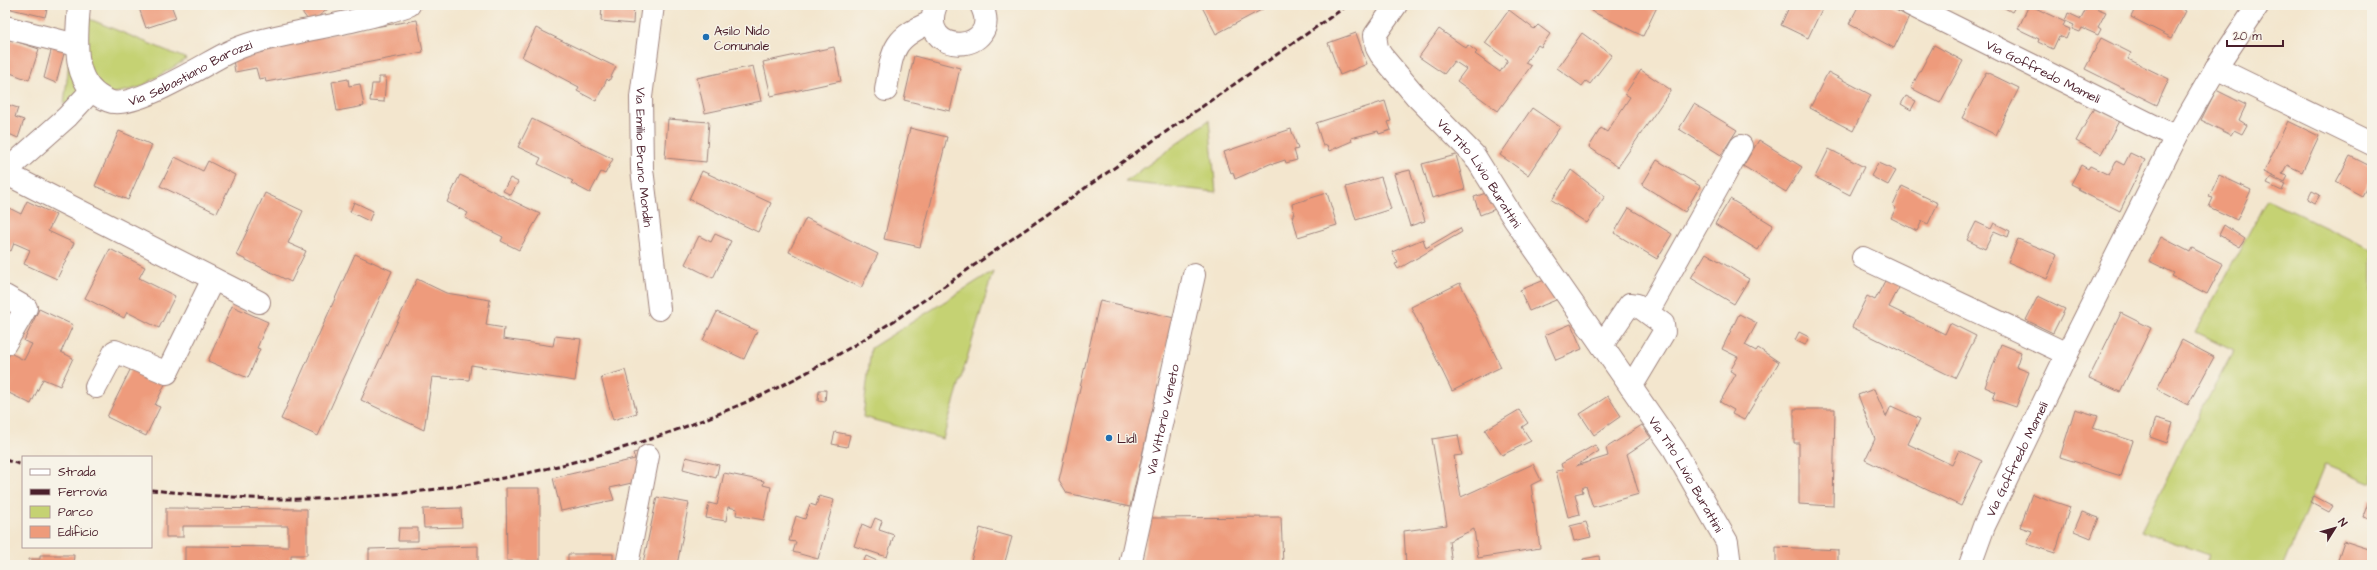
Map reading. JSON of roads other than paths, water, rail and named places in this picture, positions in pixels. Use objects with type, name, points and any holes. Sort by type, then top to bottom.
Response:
[{"type":"street","points":[[79,5],[76,45],[79,68],[92,90],[67,117],[5,173],[259,302]]},
{"type":"street","name":"Via Sebastiano Barozzi","points":[[92,90],[109,102],[126,103],[146,95],[245,44],[363,19],[409,5]]},
{"type":"street","name":"Via Emilio Bruno Mondin","points":[[653,5],[641,97],[642,169],[659,309]]},
{"type":"street","points":[[934,13],[935,30],[944,40],[956,45],[964,44],[973,41],[984,28],[986,19],[981,5]]},
{"type":"street","name":"Via Tito Livio Burattini","points":[[1396,5],[1375,35],[1377,48],[1381,55],[1415,95],[1474,155],[1514,219],[1674,449],[1727,542],[1730,565]]},
{"type":"street","name":"Via Goffredo Mameli","points":[[1911,5],[2176,137]]},
{"type":"street","name":"Via Goffredo Mameli","points":[[1970,565],[1984,526],[2067,354],[2176,137],[2216,68],[2258,5]]},
{"type":"street","points":[[886,90],[891,58],[896,46],[903,37],[934,13]]},
{"type":"street","points":[[5,27],[76,45]]},
{"type":"street","points":[[2216,68],[2372,144]]},
{"type":"street","points":[[1648,312],[1741,146]]},
{"type":"street","points":[[1863,258],[2067,354]]},
{"type":"street","name":"Via Vittorio Veneto","points":[[1130,565],[1194,275]]},
{"type":"street","points":[[96,387],[115,350],[167,373],[213,279]]},
{"type":"street","points":[[5,296],[26,308],[5,344]]},
{"type":"street","points":[[1602,345],[1628,305],[1635,304],[1662,322],[1664,329],[1631,387]]},
{"type":"street","points":[[627,565],[648,456]]},
{"type":"railway","points":[[152,490],[268,499],[308,499],[424,491],[482,482],[596,456],[651,439],[706,419],[760,396],[795,378],[897,319],[1348,5]]},
{"type":"railway","points":[[5,460],[22,465]]},
{"type":"place","name":"Asilo Nido Comunale","points":[[706,37]]},
{"type":"place","name":"Lidl","points":[[1109,438]]}]
